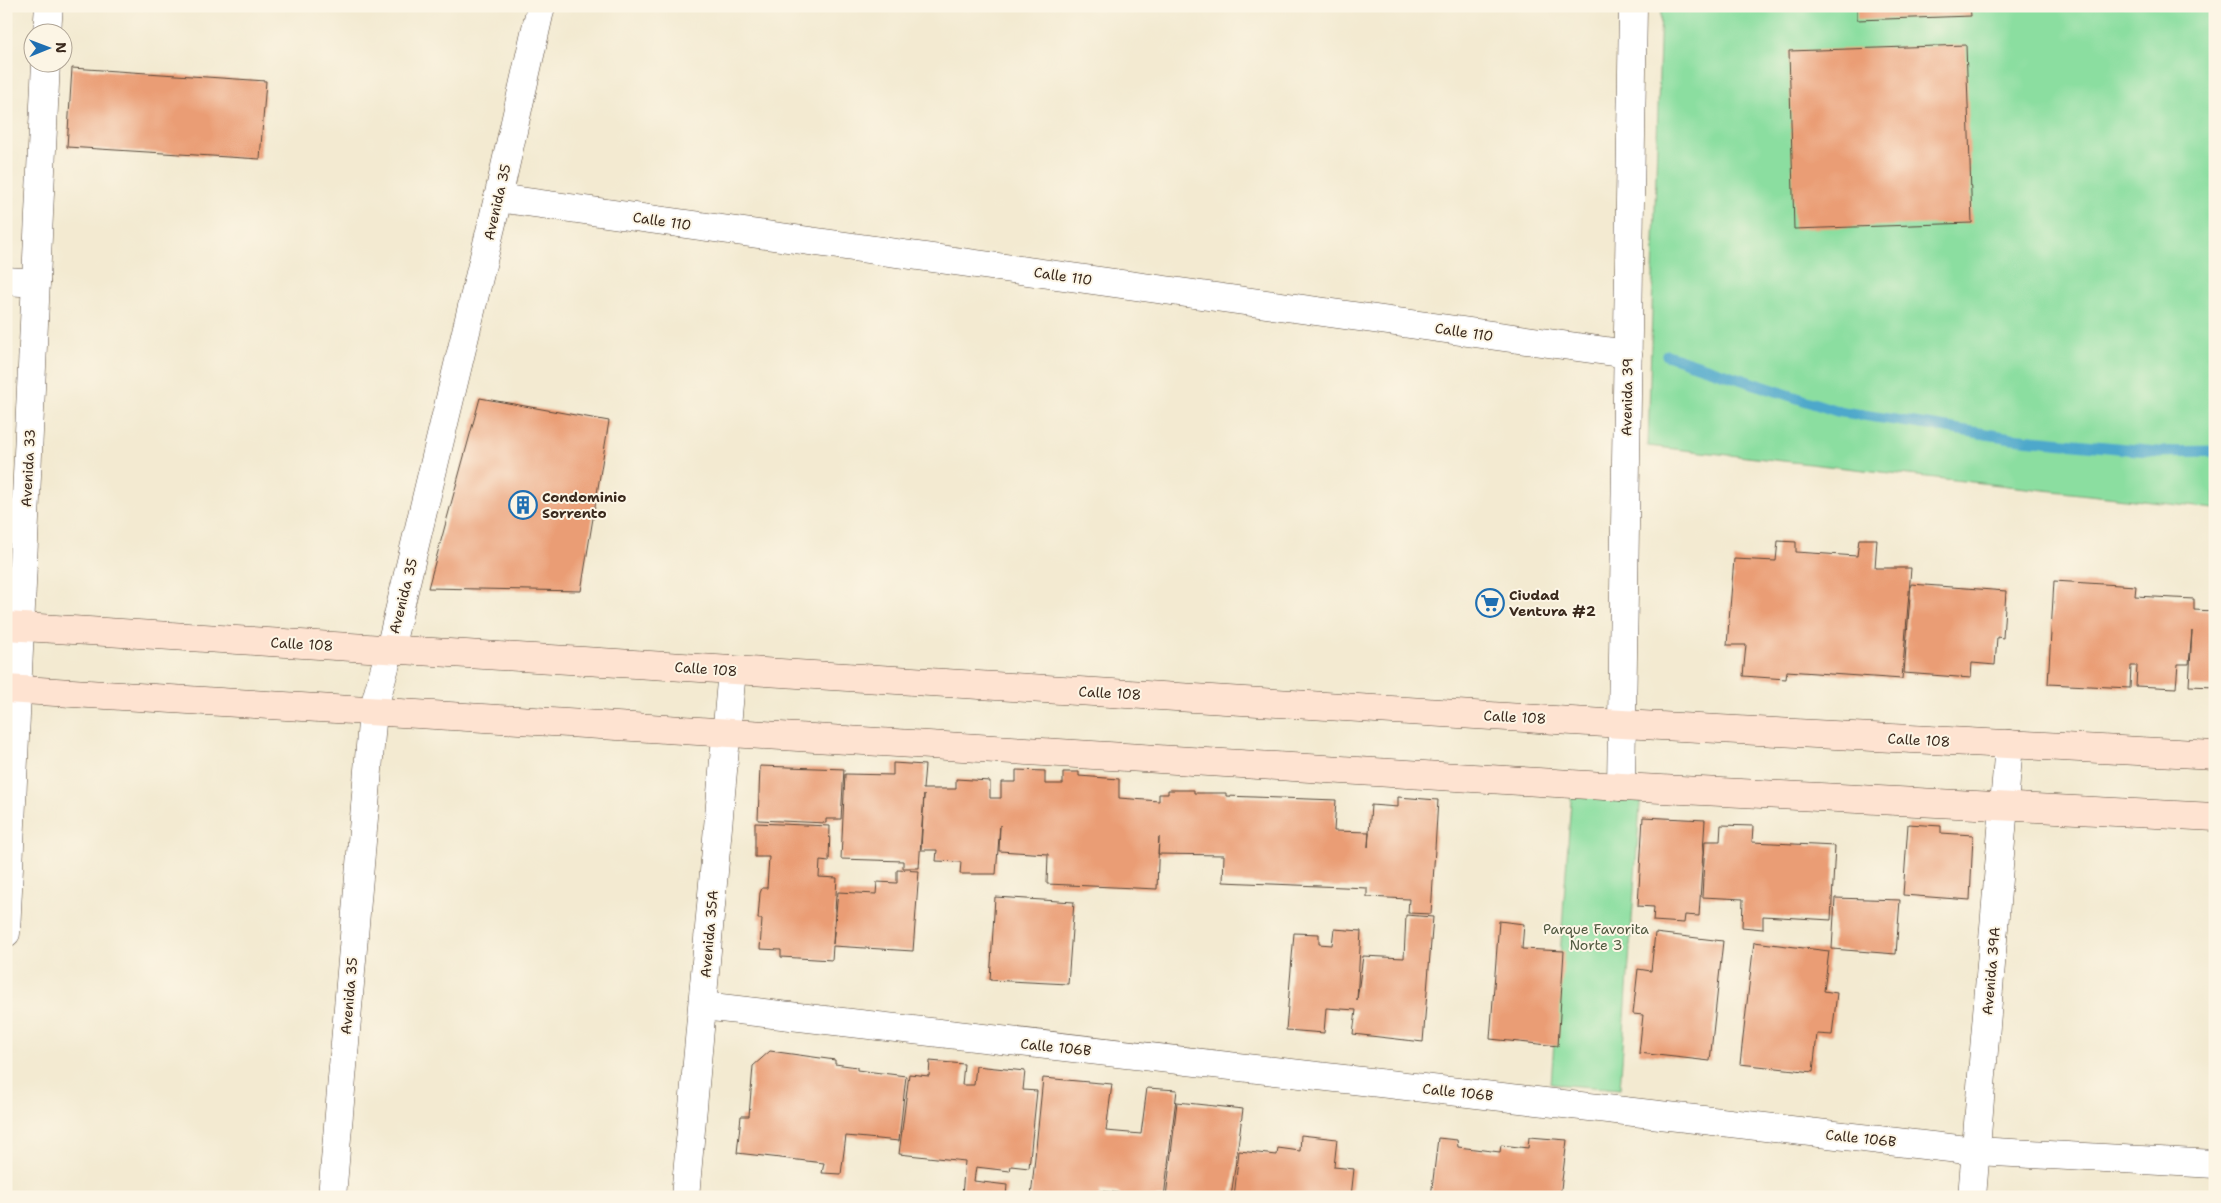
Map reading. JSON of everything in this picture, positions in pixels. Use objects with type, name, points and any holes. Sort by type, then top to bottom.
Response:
[{"type":"main road","name":"Calle 108","points":[[13,627],[1622,724],[2215,755]]},
{"type":"main road","points":[[12,690],[1620,788],[2215,818]]},
{"type":"street","points":[[48,22],[49,6]]},
{"type":"street","name":"Avenida 35","points":[[332,1197],[373,711],[390,649],[498,198],[541,6]]},
{"type":"street","name":"Avenida 39","points":[[1620,788],[1633,6]]},
{"type":"street","name":"Avenida 33","points":[[6,933],[13,627],[36,283],[46,72]]},
{"type":"street","name":"Calle 110","points":[[498,198],[1628,354]]},
{"type":"street","points":[[6,281],[36,283]]},
{"type":"street","name":"Avenida 35A","points":[[685,1197],[732,670]]},
{"type":"street","name":"Avenida 39A","points":[[1972,1197],[2009,744]]},
{"type":"street","name":"Calle 106B","points":[[703,1006],[1976,1151],[2215,1164]]},
{"type":"green space","points":[[1661,6],[2215,6],[2215,509],[1648,446]]},
{"type":"green space","name":"Parque Favorita Norte 3","points":[[1572,786],[1641,791],[1620,1089],[1551,1084]]},
{"type":"building","points":[[1857,6],[1970,6],[1971,16],[1857,20]]},
{"type":"building","points":[[1966,45],[1972,223],[1794,229],[1789,51]]},
{"type":"building","points":[[72,68],[266,81],[260,159],[67,147]]},
{"type":"building","name":"Condominio Sorrento","points":[[480,398],[609,421],[581,591],[428,588]]},
{"type":"building","points":[[1859,539],[1877,539],[1875,568],[1911,568],[1902,679],[1787,671],[1786,679],[1743,676],[1746,645],[1727,645],[1734,559],[1776,561],[1778,541],[1796,542],[1796,552],[1857,556]]},
{"type":"building","points":[[2054,581],[2136,586],[2135,596],[2194,599],[2194,610],[2215,611],[2215,687],[2189,686],[2192,631],[2189,664],[2178,664],[2176,688],[2136,686],[2137,666],[2131,666],[2130,688],[2048,684]]},
{"type":"building","points":[[1911,584],[2006,591],[2003,638],[1997,637],[1995,665],[1972,663],[1971,678],[1904,673]]},
{"type":"building","points":[[893,763],[925,765],[923,789],[956,789],[956,779],[990,781],[990,798],[1001,798],[1001,782],[1016,782],[1016,770],[1045,771],[1045,784],[1063,784],[1063,772],[1079,772],[1079,776],[1119,779],[1119,798],[1159,801],[1159,794],[1168,794],[1168,790],[1194,790],[1194,793],[1226,793],[1226,796],[1336,800],[1334,831],[1369,832],[1368,847],[1371,805],[1398,807],[1398,797],[1438,800],[1431,914],[1408,913],[1409,899],[1367,897],[1367,888],[1223,882],[1224,855],[1158,854],[1157,889],[1047,884],[1048,854],[999,851],[1000,825],[996,874],[960,874],[961,862],[936,861],[937,850],[921,850],[924,795],[919,868],[903,868],[903,861],[841,859],[845,774],[893,775]]},
{"type":"building","points":[[760,766],[844,769],[841,819],[826,819],[826,823],[758,820]]},
{"type":"building","points":[[1643,817],[1705,820],[1699,916],[1685,915],[1684,923],[1653,921],[1654,907],[1638,906]]},
{"type":"building","points":[[755,823],[830,826],[829,862],[820,861],[819,877],[837,878],[833,944],[838,892],[876,894],[877,882],[897,883],[897,870],[919,871],[913,951],[833,946],[832,960],[781,957],[781,950],[760,949],[762,919],[758,919],[760,893],[762,888],[767,888],[769,857],[755,857]]},
{"type":"building","points":[[1908,824],[1941,826],[1941,833],[1973,835],[1970,900],[1903,895]]},
{"type":"building","points":[[1721,825],[1753,826],[1752,842],[1835,846],[1831,920],[1763,916],[1763,929],[1742,927],[1743,899],[1702,897],[1705,841],[1720,841]]},
{"type":"building","points":[[995,897],[1074,902],[1068,984],[990,980]]},
{"type":"building","points":[[1835,898],[1900,900],[1896,954],[1832,949]]},
{"type":"building","points":[[1406,915],[1433,917],[1423,1042],[1353,1034],[1356,1010],[1326,1008],[1324,1033],[1286,1030],[1294,933],[1319,934],[1319,944],[1332,945],[1334,929],[1361,931],[1357,1000],[1363,956],[1404,958]]},
{"type":"building","points":[[1499,921],[1524,924],[1522,949],[1564,951],[1558,1046],[1490,1039]]},
{"type":"building","points":[[1655,933],[1723,941],[1710,1061],[1639,1053],[1643,1015],[1633,1014],[1638,969],[1651,971]]},
{"type":"building","points":[[1754,942],[1829,951],[1824,991],[1837,993],[1832,1035],[1817,1034],[1813,1072],[1740,1064]]},
{"type":"building","points":[[770,1051],[835,1060],[835,1064],[857,1067],[857,1070],[906,1076],[899,1141],[846,1136],[841,1174],[822,1173],[824,1163],[737,1153],[741,1116],[749,1116],[753,1066]]},
{"type":"building","points":[[930,1061],[964,1064],[962,1085],[974,1085],[976,1066],[1025,1071],[1023,1090],[1037,1091],[1029,1168],[1011,1166],[1010,1171],[976,1167],[974,1181],[1007,1185],[1006,1197],[962,1195],[965,1161],[899,1154],[909,1074],[929,1076]]},
{"type":"building","points":[[1043,1078],[1112,1084],[1106,1131],[1141,1134],[1147,1088],[1177,1090],[1164,1197],[1119,1197],[1120,1193],[1100,1191],[1099,1197],[1031,1197]]},
{"type":"building","points":[[1177,1102],[1243,1109],[1231,1197],[1166,1197]]},
{"type":"building","points":[[1301,1135],[1337,1139],[1334,1167],[1354,1169],[1351,1197],[1234,1197],[1239,1151],[1277,1155],[1278,1148],[1300,1151]]},
{"type":"building","points":[[1529,1137],[1567,1140],[1560,1197],[1431,1197],[1438,1138],[1457,1140],[1458,1147],[1500,1152],[1501,1145],[1528,1148]]},
{"type":"waterway","points":[[1667,355],[1837,411],[2012,438],[2158,452],[2215,451]]},
{"type":"place","name":"Condominio Sorrento","points":[[523,505]]},
{"type":"place","name":"Ciudad Ventura #2","points":[[1490,603]]}]
